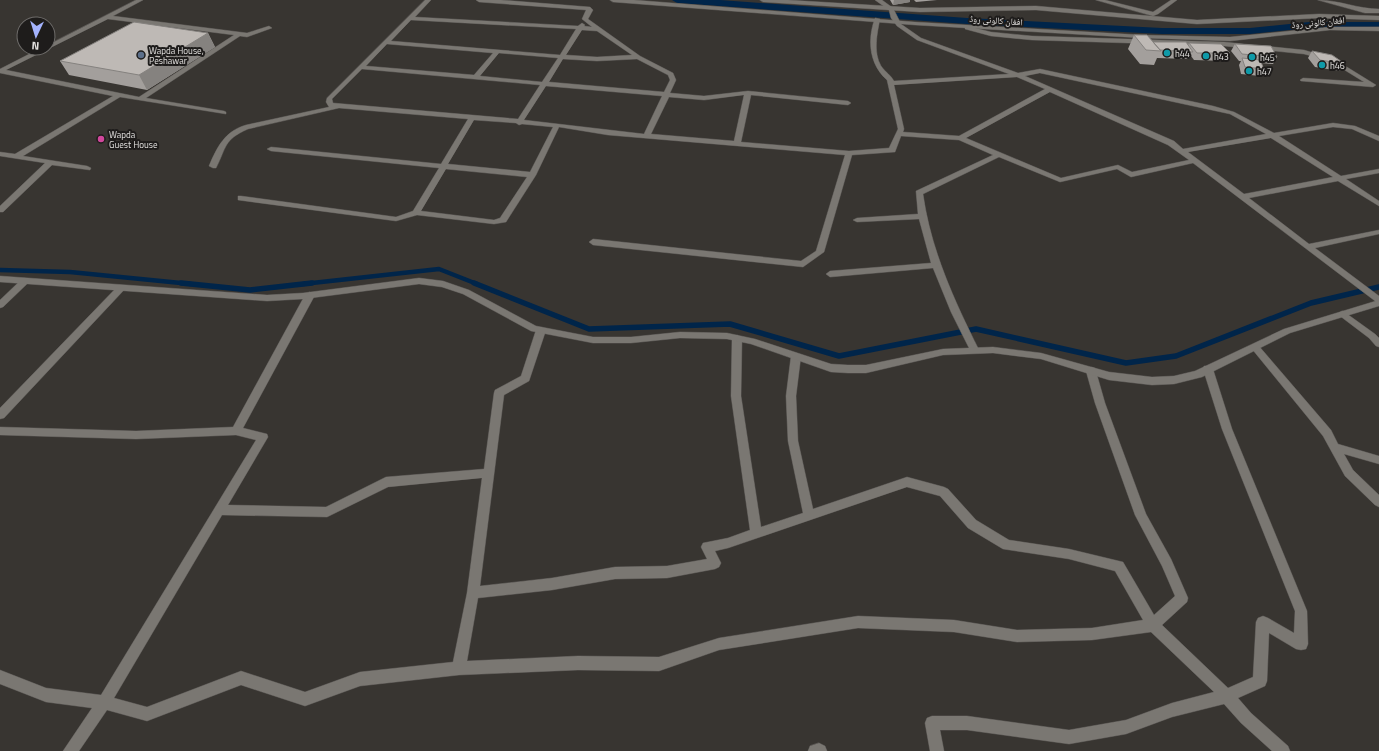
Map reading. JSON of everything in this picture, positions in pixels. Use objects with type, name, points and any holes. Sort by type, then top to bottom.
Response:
[{"type":"street","points":[[56,42],[140,0]]},
{"type":"street","points":[[336,107],[329,102],[329,99],[428,0]]},
{"type":"street","points":[[478,0],[588,8],[590,10],[562,58],[520,123]]},
{"type":"street","name":"افغان کالونی روڈ","points":[[613,0],[877,19],[893,15],[967,28],[1052,33],[1220,39],[1258,38],[1333,28],[1379,29]]},
{"type":"street","points":[[763,0],[893,15],[1036,8],[1202,22],[1319,16],[1379,18]]},
{"type":"street","points":[[0,279],[254,298],[310,295],[418,281],[443,284],[466,292],[534,329],[593,340],[631,340],[703,335],[737,338],[752,341],[831,368],[866,369],[943,352],[993,350],[1041,356],[1117,378],[1152,382],[1174,380],[1198,374],[1287,331],[1343,314],[1377,301],[1171,143],[1018,75],[918,39],[904,30],[893,15],[878,0]]},
{"type":"street","points":[[1099,0],[1153,14],[1174,0]]},
{"type":"street","points":[[1321,0],[1365,11],[1379,12]]},
{"type":"street","points":[[107,17],[247,35],[269,28]]},
{"type":"street","points":[[410,18],[600,29]]},
{"type":"street","points":[[585,19],[638,57],[671,74],[673,80],[647,136]]},
{"type":"street","points":[[213,166],[223,140],[235,131],[246,127],[336,107],[557,125],[647,136],[849,153],[892,150],[901,129],[890,79],[882,73],[872,52],[877,19]]},
{"type":"street","points":[[967,28],[991,34],[1032,38],[1224,44],[1304,52],[1332,60],[1373,85],[1303,80]]},
{"type":"street","points":[[140,99],[239,34]]},
{"type":"street","points":[[386,42],[562,58],[597,59],[638,57]]},
{"type":"street","points":[[476,77],[498,51]]},
{"type":"street","points":[[0,71],[29,56]]},
{"type":"street","points":[[360,67],[716,98],[748,93],[848,104]]},
{"type":"street","points":[[0,71],[140,99],[224,113]]},
{"type":"street","points":[[891,83],[1018,75],[1032,71],[1053,73],[1213,108],[1232,113],[1272,135],[1379,204]]},
{"type":"street","points":[[960,138],[1050,89]]},
{"type":"street","points":[[737,144],[748,93]]},
{"type":"street","points":[[17,156],[119,95]]},
{"type":"street","points":[[416,213],[445,166],[471,119]]},
{"type":"street","points":[[241,198],[396,219],[416,213],[494,222],[503,220],[532,175],[557,125]]},
{"type":"street","points":[[1182,151],[1333,125],[1365,131],[1379,139]]},
{"type":"street","points":[[899,134],[960,138],[1060,180],[1118,167],[1131,175],[1194,160]]},
{"type":"street","points":[[270,149],[532,175]]},
{"type":"street","points":[[593,242],[803,264],[820,252],[849,153]]},
{"type":"street","points":[[0,154],[87,168]]},
{"type":"street","points":[[974,350],[954,310],[935,265],[921,216],[919,193],[1000,154]]},
{"type":"street","points":[[0,210],[51,162]]},
{"type":"street","points":[[1242,197],[1379,171]]},
{"type":"street","points":[[857,220],[921,216]]},
{"type":"street","points":[[1306,247],[1379,232]]},
{"type":"street","points":[[830,274],[935,265]]},
{"type":"street","points":[[0,305],[25,281]]},
{"type":"street","points":[[0,415],[121,288]]},
{"type":"street","points":[[236,431],[310,295]]},
{"type":"street","points":[[1343,314],[1372,336],[1379,344]]},
{"type":"street","points":[[459,668],[473,593],[499,393],[525,378],[541,330]]},
{"type":"street","points":[[737,338],[736,396],[756,533]]},
{"type":"street","points":[[1255,347],[1327,433],[1350,473],[1379,502]]},
{"type":"street","points":[[796,356],[791,396],[793,441],[809,516]]},
{"type":"street","points":[[937,751],[932,723],[967,724],[1069,737],[1126,727],[1172,710],[1227,696],[1260,681],[1263,622],[1301,644],[1301,611],[1230,436],[1208,369]]},
{"type":"street","points":[[0,677],[46,694],[104,702],[147,714],[241,678],[305,699],[360,679],[459,668],[578,663],[659,664],[719,644],[858,622],[954,626],[1016,636],[1092,634],[1153,625],[1182,598],[1167,563],[1141,515],[1100,403],[1091,371]]},
{"type":"street","points":[[0,431],[136,435],[236,431],[263,437],[104,702],[70,751]]},
{"type":"street","points":[[1335,447],[1379,460]]},
{"type":"street","points":[[219,510],[327,512],[386,482],[489,473]]},
{"type":"street","points":[[473,593],[552,584],[615,573],[667,572],[715,563],[707,547],[728,543],[907,482],[944,492],[972,524],[1007,545],[1069,554],[1119,566],[1153,625],[1227,696],[1246,718],[1283,751]]},
{"type":"street","points":[[815,751],[820,751]]},
{"type":"building","points":[[134,22],[208,33],[139,75],[60,61]]},
{"type":"building","points":[[1134,35],[1147,35],[1161,51],[1146,50]]},
{"type":"building","points":[[1153,42],[1186,42],[1193,52],[1160,50]]},
{"type":"building","points":[[1189,43],[1221,44],[1230,53],[1197,53]]},
{"type":"building","points":[[1235,44],[1271,46],[1277,57],[1242,54]]},
{"type":"building","points":[[1312,51],[1332,55],[1345,64],[1320,60]]},
{"type":"building","points":[[1242,58],[1260,60],[1264,69],[1245,67]]},
{"type":"waterway","points":[[677,0],[967,21],[1162,31],[1250,31],[1309,25],[1379,25]]},
{"type":"waterway","points":[[309,283],[439,269],[477,284]]},
{"type":"waterway","points":[[0,270],[70,272],[185,283]]},
{"type":"waterway","points":[[185,283],[191,284]]},
{"type":"waterway","points":[[185,283],[250,290],[309,283]]},
{"type":"waterway","points":[[303,284],[309,283]]},
{"type":"waterway","points":[[474,283],[589,329],[730,324],[839,356],[976,329],[1126,363],[1176,356],[1311,303],[1379,287]]},
{"type":"place","name":"h44","points":[[1167,53]]},
{"type":"place","name":"Wapda House, Peshawar","points":[[141,55]]},
{"type":"place","name":"h43","points":[[1206,56]]},
{"type":"place","name":"h45","points":[[1252,57]]},
{"type":"place","name":"h46","points":[[1322,65]]},
{"type":"place","name":"h47","points":[[1249,71]]},
{"type":"place","name":"Wapda Guest House","points":[[101,139]]}]
